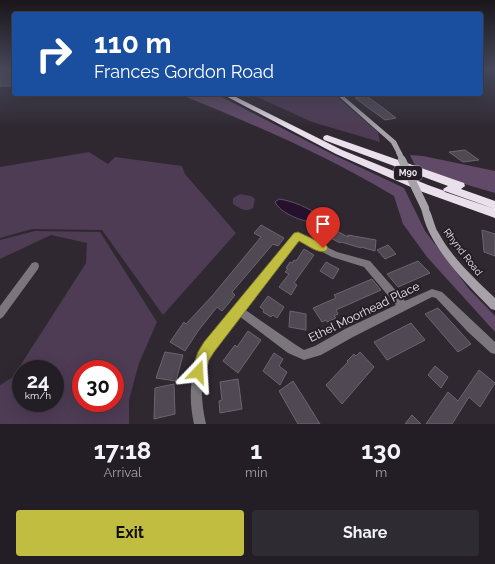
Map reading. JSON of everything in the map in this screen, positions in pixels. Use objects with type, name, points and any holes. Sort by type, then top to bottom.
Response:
[{"type":"highway","name":"M90","points":[[229,96],[338,152],[398,177],[495,214]]},
{"type":"highway","name":"M90","points":[[240,96],[322,136],[409,174],[495,204]]},
{"type":"highway","name":"M90","points":[[322,136],[425,175],[495,196]]},
{"type":"street","name":"Rhynd Road","points":[[340,96],[394,142],[425,208],[434,234],[448,254],[474,285],[495,305]]},
{"type":"street","points":[[200,424],[196,407],[196,392],[198,372],[203,357],[238,310],[298,236],[335,254],[367,264],[403,306]]},
{"type":"street","points":[[0,314],[35,266]]},
{"type":"street","name":"Ethel Moorhead Place","points":[[238,310],[292,349],[304,355],[316,351],[403,306],[435,293],[439,295],[495,349]]},
{"type":"shaded area","points":[[184,96],[220,96],[334,155],[404,188],[425,231],[469,289],[495,316],[495,332],[427,257],[403,224],[394,196],[316,154]]},
{"type":"shaded area","points":[[255,96],[336,96],[378,132],[380,142],[312,122]]},
{"type":"shaded area","points":[[89,152],[108,164],[115,157],[182,166],[185,174],[236,233],[163,315],[102,230],[32,229],[0,238],[0,167]]},
{"type":"shaded area","points":[[410,155],[423,156],[495,171],[495,193],[417,170]]},
{"type":"shaded area","points":[[240,194],[251,196],[255,199],[253,208],[245,210],[233,204],[233,198]]},
{"type":"shaded area","points":[[279,199],[301,205],[320,216],[316,222],[299,219],[282,210],[278,206],[275,202]]},
{"type":"shaded area","points":[[35,231],[100,232],[157,322],[139,363],[129,400],[129,424],[0,424],[0,385],[12,378],[12,412],[64,412],[64,360],[24,360],[86,263],[87,243],[51,235],[0,259],[0,240]]},
{"type":"building","points":[[366,96],[396,118],[385,120],[355,98]]},
{"type":"building","points":[[465,150],[479,160],[463,162],[449,152]]},
{"type":"building","points":[[261,225],[284,238],[278,246],[273,244],[232,292],[235,295],[222,311],[217,307],[198,331],[185,351],[170,342],[184,322],[186,324],[213,295],[261,237],[254,233]]},
{"type":"building","points":[[335,230],[348,237],[348,235],[376,240],[375,251],[340,243],[329,237]]},
{"type":"building","points":[[482,230],[495,234],[495,256],[484,252]]},
{"type":"building","points":[[388,245],[396,254],[385,259],[377,250]]},
{"type":"building","points":[[304,249],[314,255],[294,283],[297,285],[291,295],[279,287],[289,274],[285,272],[288,269],[286,268],[290,262],[292,263],[294,260],[296,261]]},
{"type":"building","points":[[418,261],[430,273],[398,287],[387,274]]},
{"type":"building","points":[[326,262],[339,269],[333,279],[320,271]]},
{"type":"building","points":[[372,279],[381,290],[336,310],[338,314],[334,316],[336,318],[327,322],[326,320],[322,322],[313,308],[336,298],[334,295]]},
{"type":"building","points":[[268,296],[284,307],[277,318],[273,315],[271,317],[263,312],[264,310],[260,307]]},
{"type":"building","points":[[438,308],[471,344],[458,352],[425,314]]},
{"type":"building","points":[[290,311],[306,314],[306,330],[289,327]]},
{"type":"building","points":[[411,323],[425,340],[387,360],[374,342]]},
{"type":"building","points":[[248,331],[261,340],[238,373],[223,361],[235,345],[237,347]]},
{"type":"building","points":[[165,352],[183,355],[176,381],[156,378]]},
{"type":"building","points":[[360,352],[374,367],[342,404],[326,385],[354,354],[356,356]]},
{"type":"building","points":[[274,353],[283,359],[279,366],[287,372],[280,385],[263,371]]},
{"type":"building","points":[[435,366],[448,377],[441,388],[428,375]]},
{"type":"building","points":[[479,370],[495,383],[480,407],[469,397],[452,424],[426,424],[448,392],[458,401]]},
{"type":"building","points":[[238,379],[242,409],[220,413],[219,401],[222,400],[220,382]]},
{"type":"building","points":[[293,381],[320,424],[298,424],[279,391]]},
{"type":"building","points":[[174,384],[175,414],[154,419],[155,388]]},
{"type":"building","points":[[412,415],[421,424],[405,424]]},
{"type":"route","points":[[198,372],[203,357],[209,347],[298,236],[323,248]]}]
